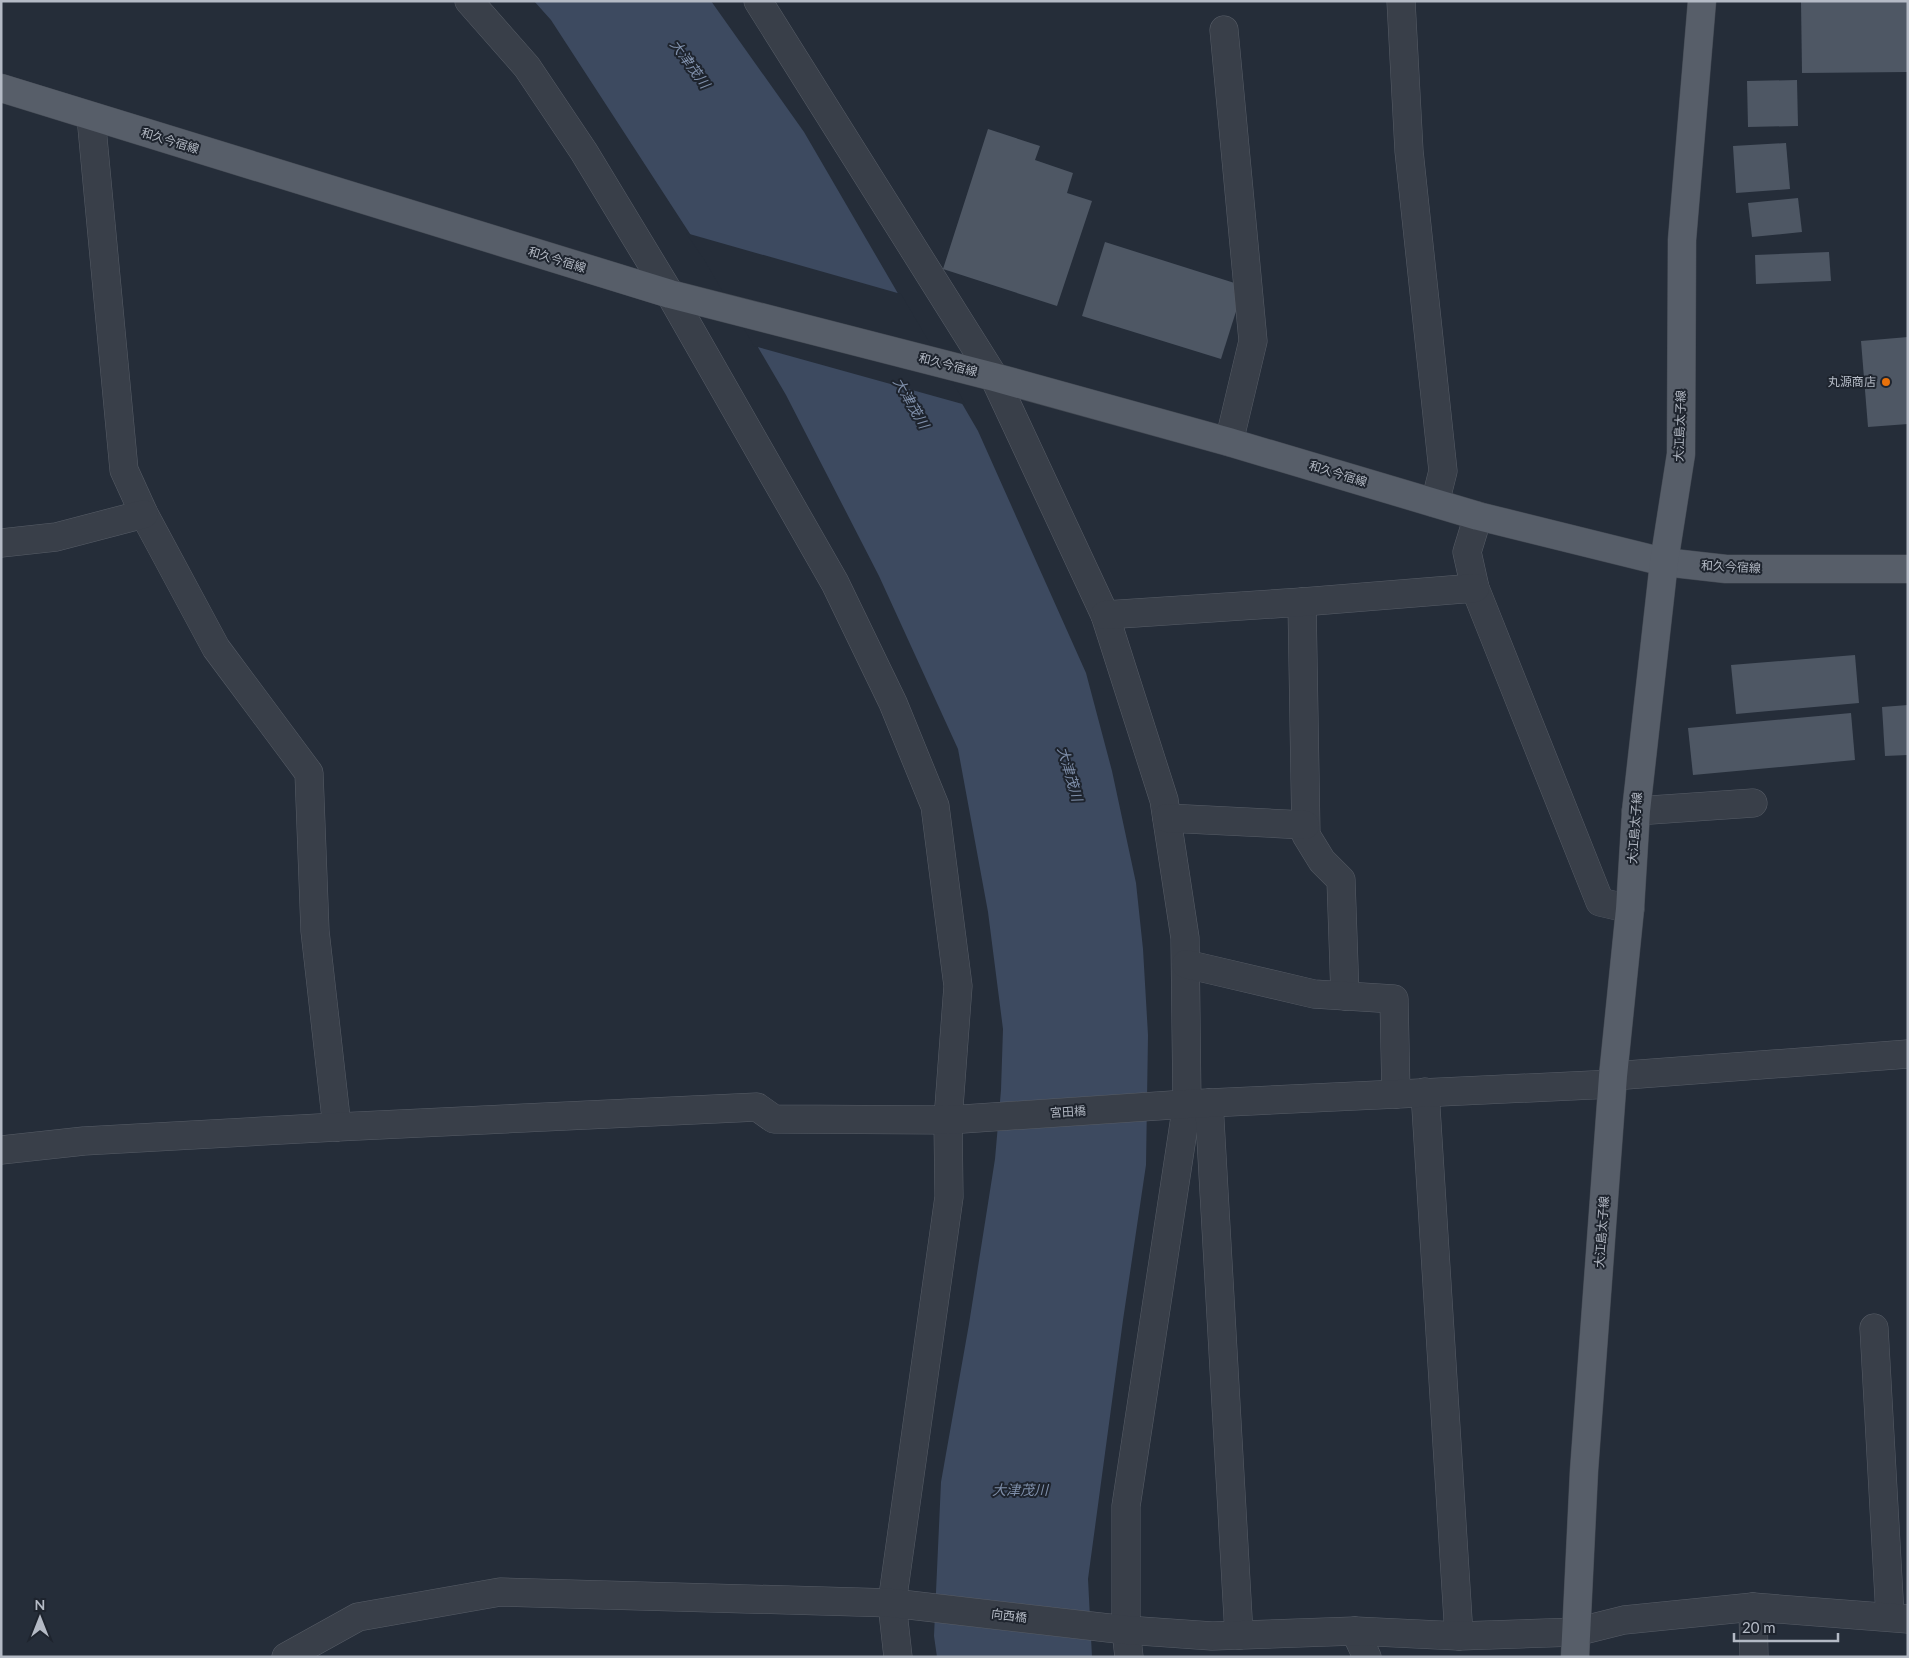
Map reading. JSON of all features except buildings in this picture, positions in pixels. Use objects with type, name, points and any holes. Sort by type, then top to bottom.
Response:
[{"type":"main road","name":"大江島太子線","points":[[1575,1644],[1584,1472],[1613,1080],[1630,909],[1636,811],[1664,562],[1681,454],[1682,240],[1702,1]]},
{"type":"main road","name":"和久今宿線","points":[[1,88],[670,294],[994,377],[1229,442],[1478,516],[1664,562],[1726,569],[1908,569]]},
{"type":"street","points":[[469,1],[527,67],[584,152],[670,294],[835,583],[893,703],[935,806],[958,986],[948,1120],[949,1197],[892,1602],[898,1657]]},
{"type":"street","points":[[758,1],[994,377],[1105,615],[1164,800],[1185,938],[1239,1635]]},
{"type":"street","points":[[1401,1],[1409,151],[1443,471],[1435,503]]},
{"type":"street","points":[[1224,30],[1253,341],[1229,442]]},
{"type":"street","points":[[91,117],[124,470],[144,514],[216,648],[309,773],[315,931],[337,1127]]},
{"type":"street","points":[[1,543],[56,537],[144,514]]},
{"type":"street","points":[[1478,516],[1466,552],[1475,588],[1600,902],[1630,909]]},
{"type":"street","points":[[1105,615],[1475,588]]},
{"type":"street","points":[[1302,602],[1306,836],[1322,861],[1341,880],[1345,996]]},
{"type":"street","points":[[1636,811],[1753,803]]},
{"type":"street","points":[[1167,818],[1305,825]]},
{"type":"street","points":[[1186,964],[1314,994],[1394,999],[1396,1094]]},
{"type":"street","name":"宮田橋","points":[[1,1150],[84,1141],[757,1107],[774,1119],[948,1120],[1613,1080],[1908,1054]]},
{"type":"street","points":[[1426,1092],[1460,1636]]},
{"type":"street","points":[[1129,1657],[1126,1630],[1126,1506],[1198,1104]]},
{"type":"street","points":[[1874,1328],[1899,1617]]},
{"type":"street","name":"向西橋","points":[[286,1657],[358,1617],[500,1592],[892,1602],[1126,1630],[1212,1636],[1355,1631],[1575,1644],[1624,1620],[1753,1607],[1899,1617]]},
{"type":"street","points":[[1753,1607],[1754,1657]]},
{"type":"street","points":[[1355,1631],[1367,1657]]},
{"type":"water","name":"大津茂川","points":[[534,1],[711,1],[804,132],[978,431],[1086,673],[1112,771],[1136,883],[1143,949],[1148,1035],[1146,1165],[1088,1579],[1092,1657],[937,1657],[934,1636],[941,1482],[969,1324],[995,1159],[1001,1090],[1003,1029],[988,912],[958,749],[879,576],[786,395],[707,260],[551,20]]},
{"type":"pier","points":[[686,233],[901,294],[966,405],[754,346],[705,261]]},
{"type":"place","name":"丸源商店","points":[[1886,382]]}]
